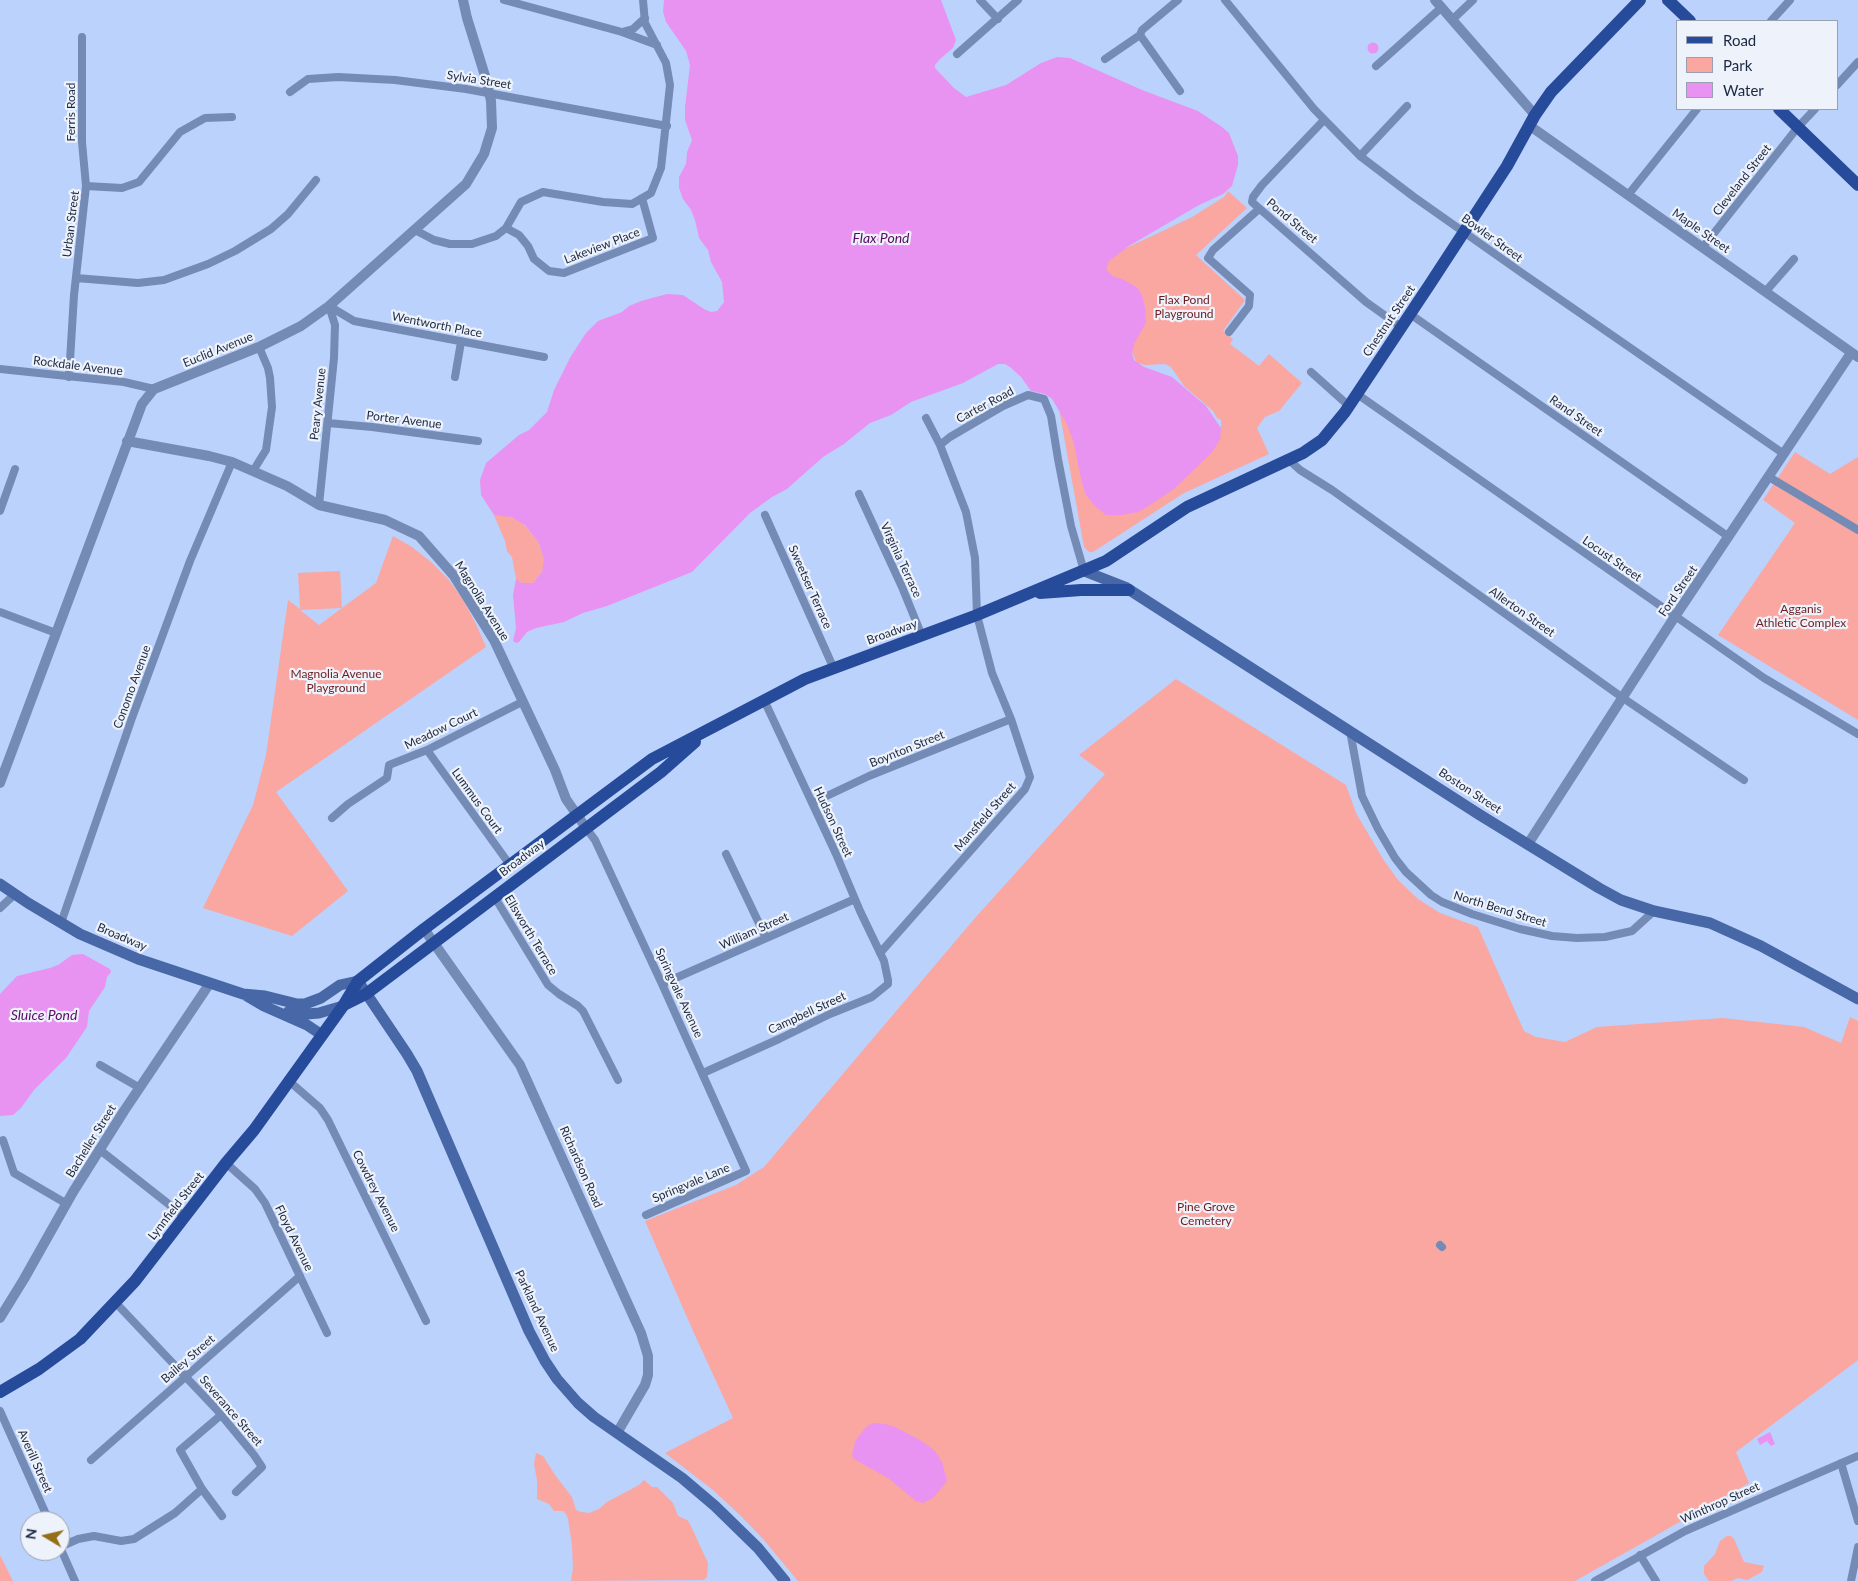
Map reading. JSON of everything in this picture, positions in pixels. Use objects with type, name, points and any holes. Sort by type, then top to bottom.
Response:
[{"type":"main road","name":"Chestnut Street","points":[[1084,571],[1115,556],[1196,502],[1303,453],[1322,440],[1349,406],[1464,232],[1507,166],[1532,120],[1561,81],[1640,0]]},
{"type":"main road","points":[[1668,0],[1689,20]]},
{"type":"main road","points":[[1780,110],[1857,181]]},
{"type":"main road","name":"Boston Street","points":[[1084,571],[1108,579],[1129,590],[1528,844],[1619,899],[1654,911],[1710,923],[1761,946],[1858,999]]},
{"type":"main road","name":"Broadway","points":[[343,1006],[358,981],[510,864],[652,759],[805,679],[922,636],[1084,571]]},
{"type":"main road","points":[[1028,594],[1081,590],[1129,590]]},
{"type":"main road","name":"Broadway","points":[[264,1006],[295,1014],[307,1014],[343,1006],[366,994],[661,772],[712,727]]},
{"type":"main road","name":"Broadway","points":[[0,884],[80,934],[138,960],[243,994],[264,1006],[307,1025],[322,1035]]},
{"type":"main road","name":"Broadway","points":[[243,994],[265,996],[297,1004],[311,1003],[340,985],[358,981]]},
{"type":"main road","name":"Parkland Avenue","points":[[358,981],[417,1071],[529,1331],[545,1361],[557,1378],[578,1403],[617,1433],[682,1478],[715,1506],[753,1543],[785,1581]]},
{"type":"main road","name":"Lynnfield Street","points":[[0,1392],[39,1369],[80,1340],[135,1281],[226,1163],[254,1130],[343,1006]]},
{"type":"street","name":"Euclid Avenue","points":[[154,389],[259,347],[301,326],[329,306],[466,184],[484,154],[492,128],[490,93],[463,0]]},
{"type":"street","points":[[504,0],[622,32],[657,46]]},
{"type":"street","points":[[415,230],[434,240],[450,244],[472,244],[496,236],[506,228],[521,202],[543,192],[602,202],[632,204],[651,193],[661,168],[670,85],[666,62],[645,18],[643,0]]},
{"type":"street","points":[[980,0],[998,19]]},
{"type":"street","points":[[957,54],[1018,0]]},
{"type":"street","points":[[1105,59],[1140,35],[1142,30],[1178,0]]},
{"type":"street","name":"Bowler Street","points":[[1225,0],[1324,120],[1360,156],[1414,197],[1784,454]]},
{"type":"street","points":[[1453,19],[1473,0]]},
{"type":"street","points":[[1772,20],[1790,0]]},
{"type":"street","points":[[1376,66],[1439,3]]},
{"type":"street","name":"Maple Street","points":[[1439,3],[1532,120],[1628,195],[1854,355]]},
{"type":"street","points":[[622,32],[633,28],[645,18]]},
{"type":"street","points":[[1140,35],[1180,91]]},
{"type":"street","name":"Ferris Road","points":[[82,37],[82,142],[86,186]]},
{"type":"street","points":[[1838,84],[1858,62]]},
{"type":"street","name":"Sylvia Street","points":[[290,92],[308,78],[338,77],[395,80],[490,93],[666,126]]},
{"type":"street","points":[[1360,156],[1407,106]]},
{"type":"street","points":[[1628,195],[1696,110]]},
{"type":"street","name":"Cleveland Street","points":[[1703,247],[1798,127],[1814,110]]},
{"type":"street","name":"Urban Street","points":[[68,377],[86,186],[122,188],[139,182],[180,132],[205,118],[232,117]]},
{"type":"street","name":"Pond Street","points":[[1324,120],[1256,191],[1252,202],[1366,302],[1401,327]]},
{"type":"street","points":[[76,278],[138,283],[164,280],[208,264],[235,251],[271,229],[288,214],[316,180]]},
{"type":"street","name":"Lakeview Place","points":[[506,228],[519,235],[528,246],[534,259],[549,271],[564,273],[653,238],[642,198]]},
{"type":"street","points":[[1229,332],[1249,306],[1250,295],[1208,258],[1213,250],[1259,208]]},
{"type":"street","points":[[1766,291],[1794,259]]},
{"type":"street","name":"Wentworth Place","points":[[329,306],[354,321],[544,357]]},
{"type":"street","name":"Peary Avenue","points":[[319,505],[334,358],[335,325],[329,306]]},
{"type":"street","name":"Rand Street","points":[[1410,314],[1729,538]]},
{"type":"street","points":[[455,377],[461,342]]},
{"type":"street","points":[[253,471],[266,450],[272,407],[270,378],[259,347]]},
{"type":"street","name":"Ford Street","points":[[1528,844],[1784,454],[1854,355]]},
{"type":"street","name":"Rockdale Avenue","points":[[0,369],[124,382],[154,389]]},
{"type":"street","points":[[1311,372],[1349,406]]},
{"type":"street","points":[[0,783],[127,442],[142,404],[154,389]]},
{"type":"street","name":"Locust Street","points":[[1357,394],[1764,678],[1858,734]]},
{"type":"street","name":"Carter Road","points":[[940,445],[950,437],[1003,406],[1028,395],[1044,399],[1051,416],[1071,526],[1084,571]]},
{"type":"street","points":[[926,418],[940,445],[966,512],[975,558],[976,615]]},
{"type":"street","name":"Porter Avenue","points":[[328,423],[478,441]]},
{"type":"street","name":"Magnolia Avenue","points":[[127,442],[209,456],[232,462],[287,486],[319,505],[385,520],[419,536],[454,576],[489,632],[566,799],[586,828]]},
{"type":"street","name":"Allerton Street","points":[[1288,459],[1300,470],[1332,490],[1623,698],[1744,780]]},
{"type":"street","name":"Conomo Avenue","points":[[61,922],[183,579],[232,462]]},
{"type":"street","points":[[0,511],[15,469]]},
{"type":"street","points":[[1769,477],[1858,530]]},
{"type":"street","name":"Virginia Terrace","points":[[859,494],[902,587],[922,636]]},
{"type":"street","name":"Sweetser Terrace","points":[[765,515],[834,668]]},
{"type":"street","points":[[0,612],[56,633]]},
{"type":"street","name":"Mansfield Street","points":[[880,953],[928,901],[1029,783],[1030,773],[992,673],[976,615]]},
{"type":"street","name":"Hudson Street","points":[[764,700],[880,953]]},
{"type":"street","name":"Meadow Court","points":[[332,818],[348,804],[387,778],[389,765],[427,750],[522,702]]},
{"type":"street","name":"Boynton Street","points":[[812,803],[870,776],[1011,720]]},
{"type":"street","name":"North Bend Street","points":[[1350,731],[1362,796],[1378,829],[1395,858],[1406,872],[1431,895],[1442,902],[1472,914],[1520,929],[1552,936],[1578,938],[1605,937],[1632,931],[1654,911]]},
{"type":"street","name":"Lummus Court","points":[[427,750],[510,864]]},
{"type":"street","name":"Springvale Avenue","points":[[586,828],[594,840],[662,984],[746,1171]]},
{"type":"street","points":[[726,854],[766,938]]},
{"type":"street","points":[[0,908],[15,894]]},
{"type":"street","name":"Ellsworth Terrace","points":[[494,896],[548,985],[583,1011],[618,1080]]},
{"type":"street","name":"William Street","points":[[662,984],[855,899]]},
{"type":"street","name":"Richardson Road","points":[[424,929],[520,1065],[641,1333],[648,1356],[648,1374],[645,1385],[617,1433]]},
{"type":"street","name":"Campbell Street","points":[[703,1073],[880,992],[888,984],[888,980],[880,953]]},
{"type":"street","name":"Bacheller Street","points":[[0,1318],[24,1280],[66,1204],[210,983]]},
{"type":"street","points":[[100,1065],[140,1088]]},
{"type":"street","name":"Cowdrey Avenue","points":[[289,1081],[320,1108],[328,1120],[426,1322]]},
{"type":"street","points":[[2,1140],[14,1173],[66,1204]]},
{"type":"street","points":[[100,1150],[185,1217]]},
{"type":"street","name":"Floyd Avenue","points":[[226,1163],[255,1189],[260,1196],[327,1333]]},
{"type":"street","name":"Springvale Lane","points":[[646,1215],[746,1171]]},
{"type":"street","name":"Bailey Street","points":[[90,1460],[300,1276]]},
{"type":"street","name":"Severance Street","points":[[115,1302],[221,1415],[262,1467],[236,1492]]},
{"type":"street","name":"Averill Street","points":[[0,1411],[45,1511]]},
{"type":"street","points":[[221,1415],[180,1450],[202,1489],[222,1516]]},
{"type":"street","name":"Winthrop Street","points":[[1595,1581],[1695,1526],[1858,1456]]},
{"type":"street","points":[[1841,1463],[1858,1521]]},
{"type":"street","points":[[70,1543],[94,1536],[121,1541],[134,1538],[175,1513],[202,1489]]},
{"type":"street","points":[[1851,1581],[1858,1547]]},
{"type":"street","points":[[1640,1555],[1656,1581]]},
{"type":"street","points":[[66,1561],[75,1581]]},
{"type":"green space","name":"Flax Pond Playground","points":[[1228,191],[1247,208],[1196,255],[1245,300],[1223,331],[1233,339],[1230,344],[1259,366],[1269,354],[1302,383],[1279,411],[1265,417],[1257,428],[1269,454],[1184,493],[1093,552],[1089,552],[1084,547],[1059,409],[1221,427],[1221,420],[1184,386],[1171,367],[1165,364],[1145,365],[1137,363],[1106,280],[1103,259],[1192,217],[1224,197]]},
{"type":"green space","name":"Agganis Athletic Complex","points":[[1795,452],[1830,474],[1858,457],[1858,720],[1718,635],[1795,523],[1763,500]]},
{"type":"green space","points":[[500,514],[523,523],[539,543],[545,563],[542,572],[533,583],[521,583],[516,579],[512,557],[507,551],[505,541],[494,515]]},
{"type":"green space","name":"Magnolia Avenue Playground","points":[[393,536],[412,547],[448,579],[462,598],[486,647],[276,792],[348,891],[292,936],[203,908],[253,805],[266,755],[288,600],[300,609],[298,573],[340,571],[342,608],[376,583]],"holes":[[[342,608],[319,625],[300,610]]]},
{"type":"green space","name":"Pine Grove Cemetery","points":[[1176,679],[1346,785],[1356,813],[1383,859],[1398,880],[1418,899],[1440,913],[1478,927],[1524,1031],[1536,1037],[1565,1042],[1597,1027],[1723,1018],[1804,1027],[1841,1043],[1850,1017],[1858,1021],[1858,1360],[1736,1452],[1749,1483],[1575,1581],[798,1581],[742,1517],[713,1490],[665,1453],[733,1418],[645,1221],[736,1185],[764,1167],[975,918],[1105,774],[1079,755]]},
{"type":"green space","points":[[536,1453],[543,1456],[572,1497],[576,1510],[581,1512],[589,1513],[599,1509],[607,1502],[639,1485],[644,1480],[652,1487],[657,1487],[673,1503],[678,1516],[687,1520],[690,1524],[708,1563],[707,1577],[704,1580],[571,1581],[573,1568],[572,1545],[568,1519],[563,1511],[554,1511],[549,1504],[537,1499],[537,1480],[534,1464]]},
{"type":"green space","points":[[1727,1536],[1731,1536],[1734,1539],[1744,1562],[1764,1566],[1762,1572],[1747,1580],[1738,1578],[1731,1581],[1709,1581],[1704,1574],[1704,1566],[1715,1554],[1720,1541]]},
{"type":"green space","points":[[0,1555],[13,1581],[0,1581]]},
{"type":"water","name":"Flax Pond","points":[[664,0],[941,0],[956,40],[953,48],[940,59],[935,68],[954,88],[966,97],[1006,85],[1041,63],[1057,57],[1070,58],[1142,90],[1198,111],[1222,127],[1229,133],[1238,156],[1238,165],[1232,186],[1223,194],[1199,205],[1129,246],[1109,261],[1106,269],[1112,276],[1138,288],[1142,296],[1146,322],[1134,344],[1132,353],[1134,360],[1144,367],[1172,377],[1206,406],[1221,428],[1220,439],[1213,451],[1174,489],[1150,505],[1138,512],[1106,515],[1086,495],[1073,440],[1067,424],[1052,399],[1045,394],[1031,391],[1021,377],[1010,367],[1005,364],[998,364],[963,383],[911,402],[891,415],[870,423],[844,444],[823,457],[787,489],[750,513],[692,572],[564,622],[536,628],[527,632],[519,642],[513,641],[516,628],[513,595],[516,579],[522,583],[533,583],[542,572],[544,560],[539,543],[525,525],[511,517],[494,515],[481,495],[480,480],[486,463],[519,435],[529,430],[547,412],[554,390],[571,356],[586,333],[598,321],[622,312],[629,306],[641,301],[667,294],[683,295],[711,312],[717,311],[724,302],[722,282],[711,262],[708,250],[699,238],[691,210],[683,199],[679,188],[679,177],[686,164],[687,152],[692,140],[685,120],[690,65],[686,51],[666,22],[663,12]]},
{"type":"water","points":[[1373,42],[1379,48],[1373,54],[1367,48]]},
{"type":"water","name":"Sluice Pond","points":[[83,954],[110,969],[111,972],[107,977],[105,987],[89,1011],[87,1027],[66,1058],[34,1090],[21,1108],[13,1115],[0,1116],[0,994],[17,976],[50,968],[72,955]]},
{"type":"water","points":[[873,1423],[895,1427],[920,1440],[935,1451],[942,1462],[947,1481],[933,1498],[923,1503],[916,1501],[888,1478],[854,1459],[852,1454],[856,1440],[866,1427]]},
{"type":"water","points":[[1770,1432],[1775,1444],[1771,1446],[1767,1441],[1760,1445],[1757,1439]]}]
